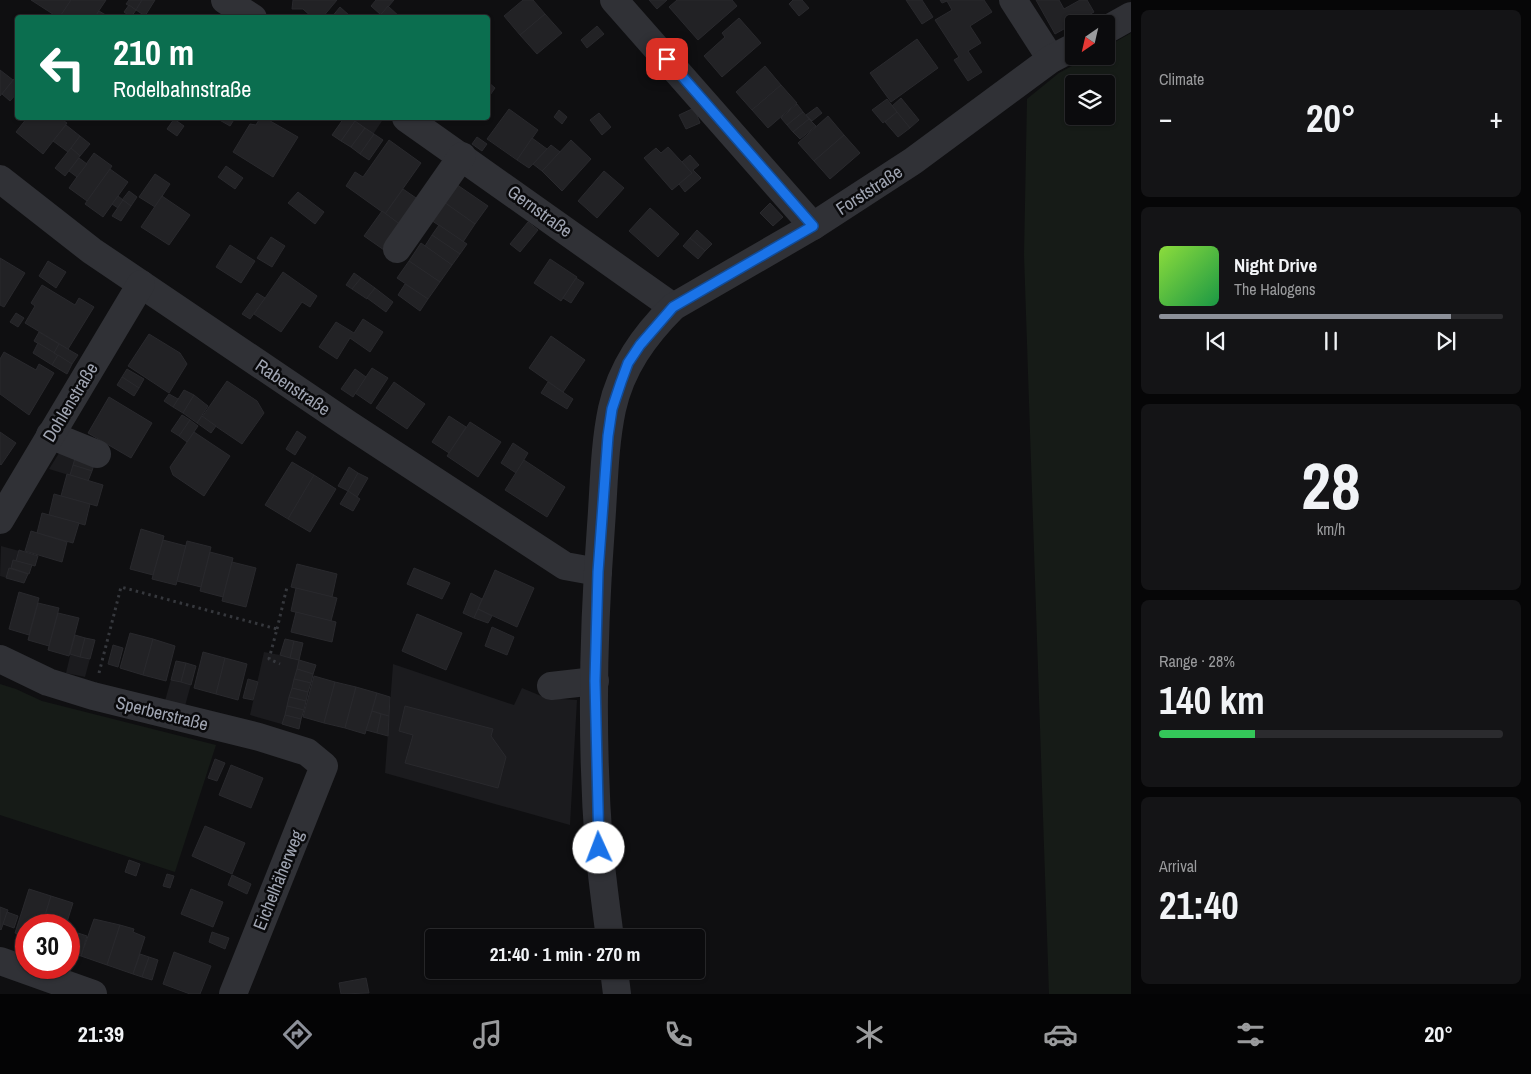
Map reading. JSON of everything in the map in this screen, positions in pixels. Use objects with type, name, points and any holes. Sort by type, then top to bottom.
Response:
[{"type":"street","points":[[225,0],[248,15]]},
{"type":"street","points":[[614,0],[813,226]]},
{"type":"street","points":[[1013,0],[1063,53]]},
{"type":"street","points":[[1115,25],[1131,16]]},
{"type":"street","name":"Forststraße","points":[[609,929],[599,848],[595,681],[598,572],[612,409],[628,363],[656,324],[673,307],[813,226],[913,161],[1063,53]]},
{"type":"street","name":"Gernstraße","points":[[409,120],[673,307]]},
{"type":"street","points":[[397,250],[462,156]]},
{"type":"street","name":"Rabenstraße","points":[[0,179],[71,237],[565,566],[598,572]]},
{"type":"street","name":"Dohlenstraße","points":[[0,520],[141,284]]},
{"type":"street","points":[[50,435],[97,454]]},
{"type":"street","name":"Sperberstraße","points":[[0,659],[48,682],[93,696],[261,730],[306,752],[324,766]]},
{"type":"street","points":[[550,686],[595,681]]},
{"type":"street","name":"Eichelhäherweg","points":[[233,994],[324,766]]},
{"type":"street","points":[[0,962],[93,994]]},
{"type":"street","points":[[615,979],[616,994]]},
{"type":"path","points":[[93,696],[122,587],[277,629]]},
{"type":"path","points":[[280,664],[269,659],[287,587]]},
{"type":"shaded area","points":[[1131,33],[1131,994],[1049,994],[1024,255],[1027,99],[1059,73],[1074,65],[1115,65],[1115,42]]},
{"type":"shaded area","points":[[343,120],[382,121],[360,154],[332,135]]},
{"type":"shaded area","points":[[61,450],[95,461],[88,481],[49,469]]},
{"type":"shaded area","points":[[1,546],[38,556],[35,566],[32,565],[24,583],[0,576]]},
{"type":"shaded area","points":[[75,635],[95,640],[85,677],[66,673]]},
{"type":"shaded area","points":[[285,639],[303,643],[299,660],[316,665],[299,729],[250,715],[264,652],[280,655]]},
{"type":"shaded area","points":[[176,661],[196,666],[185,706],[165,701]]},
{"type":"shaded area","points":[[393,664],[514,705],[522,688],[546,698],[577,700],[570,825],[385,773]]},
{"type":"shaded area","points":[[0,684],[42,701],[216,745],[175,872],[0,815]]},
{"type":"building","points":[[31,0],[71,0],[61,15],[54,15]]},
{"type":"building","points":[[71,0],[106,0],[96,15],[61,15]]},
{"type":"building","points":[[129,0],[142,0],[136,10],[126,4]]},
{"type":"building","points":[[142,0],[155,0],[146,15],[136,10]]},
{"type":"building","points":[[293,0],[337,0],[324,15],[310,15],[303,9],[292,9]]},
{"type":"building","points":[[376,0],[394,0],[381,15],[371,6]]},
{"type":"building","points":[[523,0],[533,0],[545,14],[520,35],[504,16]]},
{"type":"building","points":[[649,0],[667,0],[657,9]]},
{"type":"building","points":[[677,0],[732,0],[737,6],[698,40],[669,7]]},
{"type":"building","points":[[793,0],[802,0],[809,8],[799,16],[789,4]]},
{"type":"building","points":[[906,0],[922,0],[933,17],[922,24]]},
{"type":"building","points":[[940,0],[984,0],[992,12],[970,26],[981,43],[968,51],[982,72],[968,81],[954,60],[959,57],[935,20],[952,10],[947,1],[942,3]]},
{"type":"building","points":[[1036,0],[1059,0],[1064,9],[1080,0],[1087,0],[1094,12],[1089,15],[1065,15],[1065,28],[1055,34]]},
{"type":"building","points":[[129,5],[136,10],[132,15],[124,12]]},
{"type":"building","points":[[388,6],[398,15],[380,15]]},
{"type":"building","points":[[340,7],[349,15],[333,15]]},
{"type":"building","points":[[99,11],[106,15],[96,15]]},
{"type":"building","points":[[545,14],[562,33],[537,54],[520,35]]},
{"type":"building","points":[[739,18],[761,43],[722,77],[704,56],[725,37],[722,33]]},
{"type":"building","points":[[597,26],[604,34],[587,48],[581,40]]},
{"type":"building","points":[[917,39],[938,68],[891,102],[870,73]]},
{"type":"building","points":[[765,66],[781,85],[752,110],[736,92]]},
{"type":"building","points":[[0,70],[13,80],[0,96]]},
{"type":"building","points":[[15,80],[15,95],[10,101],[2,94]]},
{"type":"building","points":[[490,84],[495,88],[490,95]]},
{"type":"building","points":[[781,85],[797,103],[768,128],[752,110]]},
{"type":"building","points":[[901,98],[919,120],[910,128],[892,106]]},
{"type":"building","points":[[887,99],[897,112],[883,123],[872,110]]},
{"type":"building","points":[[797,104],[803,112],[787,125],[781,118]]},
{"type":"building","points":[[817,107],[822,113],[812,121],[806,115]]},
{"type":"building","points":[[694,108],[700,123],[686,129],[679,115]]},
{"type":"building","points":[[509,109],[538,130],[517,160],[487,139]]},
{"type":"building","points":[[559,110],[567,117],[562,124],[554,117]]},
{"type":"building","points":[[803,112],[809,119],[793,132],[787,125]]},
{"type":"building","points":[[897,112],[910,128],[898,137],[885,122]]},
{"type":"building","points":[[599,113],[611,127],[602,135],[590,120]]},
{"type":"building","points":[[828,116],[844,135],[814,161],[798,143]]},
{"type":"building","points":[[809,119],[816,126],[800,139],[793,132]]},
{"type":"building","points":[[25,120],[63,120],[67,123],[43,154],[16,132]]},
{"type":"building","points":[[173,120],[184,126],[177,136],[167,129]]},
{"type":"building","points":[[220,120],[234,120],[230,126]]},
{"type":"building","points":[[259,120],[268,120],[298,137],[273,177],[233,152],[250,124],[256,125]]},
{"type":"building","points":[[343,120],[355,121],[341,141],[332,135]]},
{"type":"building","points":[[355,121],[365,128],[351,147],[341,141]]},
{"type":"building","points":[[66,125],[80,136],[68,152],[53,141]]},
{"type":"building","points":[[365,128],[374,134],[360,154],[351,147]]},
{"type":"building","points":[[374,134],[383,140],[369,160],[360,154]]},
{"type":"building","points":[[844,135],[860,153],[830,179],[814,161]]},
{"type":"building","points":[[80,136],[90,144],[80,156],[71,148]]},
{"type":"building","points":[[477,137],[487,144],[482,151],[472,144]]},
{"type":"building","points":[[532,138],[547,149],[529,168],[517,160]]},
{"type":"building","points":[[389,140],[421,163],[385,214],[346,186],[355,172],[363,177]]},
{"type":"building","points":[[571,140],[591,159],[562,191],[542,171]]},
{"type":"building","points":[[551,145],[560,152],[542,171],[533,164]]},
{"type":"building","points":[[668,147],[692,173],[672,190],[644,158],[656,148],[661,153]]},
{"type":"building","points":[[71,148],[80,156],[65,176],[55,168]]},
{"type":"building","points":[[94,153],[112,166],[87,201],[69,188]]},
{"type":"building","points":[[690,155],[699,165],[693,170],[701,178],[685,192],[679,184],[692,173],[682,162]]},
{"type":"building","points":[[79,158],[87,164],[77,177],[69,171]]},
{"type":"building","points":[[226,166],[243,178],[235,189],[218,177]]},
{"type":"building","points":[[110,169],[128,182],[103,217],[85,204]]},
{"type":"building","points":[[604,171],[624,188],[597,218],[578,201]]},
{"type":"building","points":[[155,174],[170,184],[155,207],[139,197]]},
{"type":"building","points":[[453,182],[488,206],[475,224],[441,200]]},
{"type":"building","points":[[403,189],[419,200],[401,225],[385,214]]},
{"type":"building","points":[[129,191],[137,197],[131,206],[122,200]]},
{"type":"building","points":[[298,192],[324,212],[315,224],[288,203]]},
{"type":"building","points":[[118,196],[123,200],[118,208],[112,204]]},
{"type":"building","points":[[162,196],[190,215],[169,245],[141,227]]},
{"type":"building","points":[[123,200],[131,206],[121,221],[112,216]]},
{"type":"building","points":[[441,200],[475,224],[463,242],[428,218]]},
{"type":"building","points":[[770,203],[783,217],[773,226],[760,213]]},
{"type":"building","points":[[650,208],[679,234],[658,257],[629,231]]},
{"type":"building","points":[[382,211],[401,225],[384,250],[364,236]]},
{"type":"building","points":[[528,222],[538,230],[520,252],[510,244]]},
{"type":"building","points":[[439,225],[467,244],[460,254],[432,235]]},
{"type":"building","points":[[697,230],[712,244],[705,251],[690,238]]},
{"type":"building","points":[[432,235],[460,254],[452,265],[425,246]]},
{"type":"building","points":[[271,237],[285,246],[272,267],[257,258]]},
{"type":"building","points":[[690,238],[705,251],[698,259],[683,246]]},
{"type":"building","points":[[421,243],[452,265],[440,282],[409,261]]},
{"type":"building","points":[[230,245],[255,261],[241,283],[216,267]]},
{"type":"building","points":[[0,258],[25,273],[4,307],[0,305]]},
{"type":"building","points":[[550,259],[577,277],[561,301],[534,283]]},
{"type":"building","points":[[48,261],[66,272],[56,288],[39,276]]},
{"type":"building","points":[[409,261],[440,282],[428,299],[397,278]]},
{"type":"building","points":[[283,272],[317,296],[310,307],[302,302],[281,332],[254,314]]},
{"type":"building","points":[[354,273],[361,278],[352,289],[346,285]]},
{"type":"building","points":[[361,278],[375,288],[367,299],[352,289]]},
{"type":"building","points":[[576,278],[584,283],[571,303],[563,298]]},
{"type":"building","points":[[405,284],[428,299],[420,311],[398,295]]},
{"type":"building","points":[[42,285],[75,305],[79,298],[94,307],[68,349],[25,323],[35,306],[31,303]]},
{"type":"building","points":[[375,288],[393,302],[386,312],[367,298]]},
{"type":"building","points":[[257,293],[265,298],[250,319],[242,314]]},
{"type":"building","points":[[16,313],[24,318],[18,327],[10,322]]},
{"type":"building","points":[[363,319],[383,332],[370,352],[350,338],[337,359],[319,347],[336,322],[354,333]]},
{"type":"building","points":[[39,332],[59,344],[54,353],[34,341]]},
{"type":"building","points":[[149,334],[180,353],[187,364],[169,393],[128,366]]},
{"type":"building","points":[[551,336],[585,360],[563,392],[529,368]]},
{"type":"building","points":[[38,343],[58,355],[52,365],[33,353]]},
{"type":"building","points":[[59,344],[78,355],[72,364],[54,353]]},
{"type":"building","points":[[4,352],[36,370],[39,364],[54,373],[29,415],[0,394],[0,359]]},
{"type":"building","points":[[58,355],[72,364],[67,374],[52,365]]},
{"type":"building","points":[[372,368],[388,378],[371,404],[355,393]]},
{"type":"building","points":[[127,369],[144,379],[139,388],[122,377]]},
{"type":"building","points":[[355,369],[366,377],[353,397],[341,389]]},
{"type":"building","points":[[122,377],[139,388],[134,396],[117,385]]},
{"type":"building","points":[[227,381],[257,401],[264,413],[242,444],[202,417]]},
{"type":"building","points":[[394,382],[425,404],[407,429],[376,408]]},
{"type":"building","points":[[548,382],[573,399],[567,409],[541,393]]},
{"type":"building","points":[[184,390],[194,395],[183,413],[173,407]]},
{"type":"building","points":[[169,394],[178,399],[173,407],[164,401]]},
{"type":"building","points":[[194,395],[208,406],[197,423],[183,413]]},
{"type":"building","points":[[109,397],[152,423],[131,458],[88,433]]},
{"type":"building","points":[[182,415],[190,420],[179,436],[171,431]]},
{"type":"building","points":[[202,416],[216,426],[211,433],[197,423]]},
{"type":"building","points":[[449,416],[466,427],[449,453],[432,442]]},
{"type":"building","points":[[190,420],[198,426],[187,442],[179,436]]},
{"type":"building","points":[[470,422],[501,442],[478,477],[447,456]]},
{"type":"building","points":[[297,431],[306,437],[295,455],[286,449]]},
{"type":"building","points":[[0,432],[16,443],[1,465],[0,464]]},
{"type":"building","points":[[194,432],[230,456],[204,496],[173,475],[170,467]]},
{"type":"building","points":[[513,443],[528,453],[516,473],[501,463]]},
{"type":"building","points":[[76,455],[95,461],[92,471],[73,465]]},
{"type":"building","points":[[524,460],[565,487],[547,517],[505,490]]},
{"type":"building","points":[[292,462],[314,475],[288,519],[265,505]]},
{"type":"building","points":[[73,465],[92,471],[88,481],[70,475]]},
{"type":"building","points":[[349,467],[358,473],[348,491],[338,486]]},
{"type":"building","points":[[358,473],[368,478],[357,497],[348,491]]},
{"type":"building","points":[[67,474],[103,485],[97,506],[61,496]]},
{"type":"building","points":[[314,475],[336,489],[310,532],[288,519]]},
{"type":"building","points":[[348,491],[360,499],[353,511],[340,504]]},
{"type":"building","points":[[54,494],[90,504],[85,525],[49,515]]},
{"type":"building","points":[[42,513],[79,523],[73,543],[37,533]]},
{"type":"building","points":[[141,529],[164,536],[153,575],[130,569]]},
{"type":"building","points":[[31,531],[67,542],[62,562],[25,551]]},
{"type":"building","points":[[163,540],[186,546],[176,585],[152,579]]},
{"type":"building","points":[[187,541],[211,547],[201,587],[177,581]]},
{"type":"building","points":[[19,550],[38,556],[35,566],[16,561]]},
{"type":"building","points":[[210,552],[233,558],[223,597],[200,591]]},
{"type":"building","points":[[13,560],[32,565],[29,574],[11,568]]},
{"type":"building","points":[[232,562],[256,568],[246,607],[222,601]]},
{"type":"building","points":[[297,564],[337,574],[332,597],[291,587]]},
{"type":"building","points":[[9,568],[28,574],[24,583],[6,578]]},
{"type":"building","points":[[414,568],[450,583],[442,599],[407,584]]},
{"type":"building","points":[[495,570],[534,588],[517,627],[478,609]]},
{"type":"building","points":[[296,588],[337,598],[331,621],[291,611]]},
{"type":"building","points":[[19,592],[39,598],[29,635],[9,629]]},
{"type":"building","points":[[471,593],[482,599],[474,618],[463,613]]},
{"type":"building","points":[[38,603],[59,608],[49,646],[28,640]]},
{"type":"building","points":[[478,609],[492,616],[488,623],[474,618]]},
{"type":"building","points":[[296,612],[336,622],[332,642],[291,632]]},
{"type":"building","points":[[58,613],[79,618],[69,656],[48,650]]},
{"type":"building","points":[[417,614],[462,633],[446,670],[402,651]]},
{"type":"building","points":[[492,627],[514,637],[507,655],[485,646]]},
{"type":"building","points":[[130,633],[153,639],[143,675],[120,668]]},
{"type":"building","points":[[75,635],[85,638],[80,657],[70,654]]},
{"type":"building","points":[[85,638],[95,640],[90,659],[80,657]]},
{"type":"building","points":[[153,639],[175,646],[166,681],[143,675]]},
{"type":"building","points":[[285,639],[294,641],[290,658],[280,655]]},
{"type":"building","points":[[294,641],[303,643],[299,660],[290,658]]},
{"type":"building","points":[[113,645],[123,648],[118,667],[108,664]]},
{"type":"building","points":[[203,652],[225,658],[216,694],[194,688]]},
{"type":"building","points":[[225,658],[247,664],[238,700],[216,694]]},
{"type":"building","points":[[299,660],[316,665],[313,674],[297,669]]},
{"type":"building","points":[[176,661],[186,663],[181,682],[171,680]]},
{"type":"building","points":[[186,663],[196,666],[191,685],[181,682]]},
{"type":"building","points":[[297,669],[313,674],[311,683],[294,679]]},
{"type":"building","points":[[314,676],[335,682],[324,723],[303,717]]},
{"type":"building","points":[[248,679],[258,682],[253,700],[243,698]]},
{"type":"building","points":[[294,679],[311,683],[308,692],[292,688]]},
{"type":"building","points":[[335,682],[356,687],[345,728],[324,723]]},
{"type":"building","points":[[356,687],[377,693],[365,734],[345,728]]},
{"type":"building","points":[[292,688],[308,692],[306,701],[289,697]]},
{"type":"building","points":[[377,693],[390,697],[389,716],[372,711]]},
{"type":"building","points":[[289,697],[306,701],[304,710],[287,706]]},
{"type":"building","points":[[287,706],[304,710],[301,719],[285,715]]},
{"type":"building","points":[[405,706],[493,729],[491,736],[506,757],[498,788],[405,763],[413,735],[399,731]]},
{"type":"building","points":[[372,711],[381,714],[377,733],[366,730]]},
{"type":"building","points":[[381,714],[389,716],[388,736],[377,733]]},
{"type":"building","points":[[285,715],[301,719],[299,729],[282,724]]},
{"type":"building","points":[[215,759],[225,763],[217,781],[208,778]]},
{"type":"building","points":[[231,765],[263,778],[251,808],[219,795]]},
{"type":"building","points":[[205,826],[245,843],[232,874],[192,856]]},
{"type":"building","points":[[129,860],[140,864],[136,876],[125,872]]},
{"type":"building","points":[[167,874],[174,876],[170,888],[163,886]]},
{"type":"building","points":[[232,875],[251,884],[247,894],[228,885]]},
{"type":"building","points":[[29,889],[51,896],[45,914],[21,914]]},
{"type":"building","points":[[191,889],[223,902],[213,927],[181,914]]},
{"type":"building","points":[[51,896],[73,903],[70,914],[45,914]]},
{"type":"building","points":[[0,907],[8,910],[1,930],[0,929]]},
{"type":"building","points":[[7,912],[15,915],[14,928],[3,924]]},
{"type":"building","points":[[94,919],[120,925],[107,965],[81,956]]},
{"type":"building","points":[[120,925],[134,929],[133,932],[145,937],[133,974],[107,965]]},
{"type":"building","points":[[212,932],[229,938],[225,949],[209,942]]},
{"type":"building","points":[[80,934],[87,936],[80,956]]},
{"type":"building","points":[[174,952],[211,966],[200,994],[190,994],[163,984]]},
{"type":"building","points":[[140,954],[149,957],[142,977],[133,974]]},
{"type":"building","points":[[149,957],[158,960],[152,980],[142,977]]},
{"type":"building","points":[[366,978],[369,993],[341,994],[339,983]]},
{"type":"route","points":[[599,848],[595,681],[598,572],[608,436],[612,409],[621,382],[628,363],[640,345],[656,324],[673,307],[813,226],[667,59]]}]
